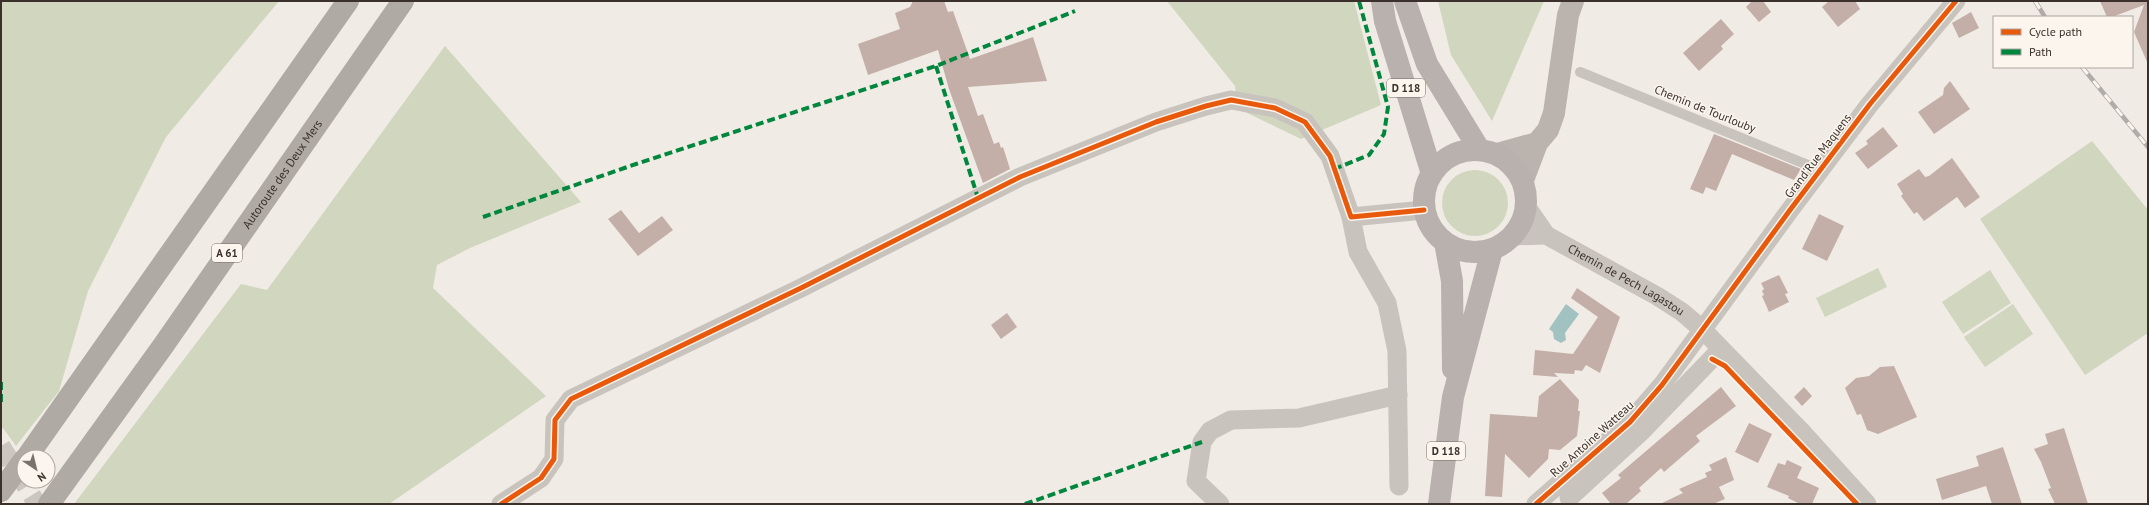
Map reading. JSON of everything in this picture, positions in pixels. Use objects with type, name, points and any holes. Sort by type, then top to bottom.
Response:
[{"type":"highway","points":[[33,449],[348,1]]},
{"type":"highway","name":"Autoroute des Deux Mers","points":[[49,504],[163,346],[404,1]]},
{"type":"highway","points":[[1,492],[16,471]]},
{"type":"main road","name":"D 118","points":[[1382,1],[1385,21],[1432,174]]},
{"type":"main road","name":"D 118","points":[[1405,1],[1427,64],[1488,151]]},
{"type":"main road","points":[[1523,180],[1537,143],[1548,130],[1554,113],[1568,15],[1573,1]]},
{"type":"main road","points":[[1488,151],[1512,164],[1523,180],[1527,195],[1526,206],[1522,224],[1512,236],[1492,250],[1467,252],[1445,242],[1432,228],[1424,210],[1424,192],[1432,174],[1443,161],[1460,152],[1488,151],[1537,143]]},
{"type":"main road","name":"D 118","points":[[1445,242],[1452,281],[1453,398]]},
{"type":"main road","name":"D 118","points":[[1439,504],[1453,398],[1492,250]]},
{"type":"street","name":"Grand'Rue Maquens","points":[[1703,330],[1870,104],[1956,1]]},
{"type":"street","points":[[501,504],[541,478],[554,459],[555,420],[571,399],[801,288],[1020,177],[1156,122],[1206,106],[1231,100],[1275,108],[1305,122],[1330,156],[1351,216],[1358,252],[1387,303],[1398,351],[1399,486]]},
{"type":"street","name":"Chemin de Pech Lagastou","points":[[1526,206],[1546,235],[1657,296],[1682,312],[1703,330],[1800,430],[1867,504]]},
{"type":"street","points":[[1351,216],[1424,210]]},
{"type":"street","points":[[1512,236],[1546,235]]},
{"type":"street","name":"Rue Antoine Watteau","points":[[1536,504],[1630,422],[1662,385],[1703,330]]},
{"type":"street","points":[[1552,489],[1572,501],[1721,349]]},
{"type":"street","points":[[1220,504],[1196,481],[1202,442],[1210,431],[1231,420],[1299,418],[1398,395]]},
{"type":"lane","name":"Chemin de Tourlouby","points":[[1580,72],[1820,170]]},
{"type":"green space","points":[[1,1],[279,1],[166,137],[88,291],[59,391],[16,446],[3,428],[1,430]]},
{"type":"green space","points":[[1167,1],[1354,1],[1381,105],[1301,139],[1237,108],[1235,86]]},
{"type":"green space","points":[[1438,1],[1544,1],[1492,121],[1451,55]]},
{"type":"green space","points":[[445,46],[581,202],[470,248],[437,265],[433,288],[546,396],[389,504],[74,504],[241,284],[267,290]]},
{"type":"green space","points":[[2092,141],[2148,210],[2148,333],[2085,375],[1980,219]]},
{"type":"green space","points":[[1475,170],[1488,172],[1498,180],[1506,190],[1508,203],[1506,216],[1498,226],[1488,234],[1475,236],[1462,234],[1452,226],[1444,216],[1442,203],[1444,190],[1452,180],[1462,172]]},
{"type":"green space","points":[[1878,268],[1887,287],[1825,317],[1816,298]]},
{"type":"green space","points":[[1990,270],[2011,303],[1963,334],[1942,302]]},
{"type":"green space","points":[[2013,304],[2033,334],[1985,367],[1964,337]]},
{"type":"water","points":[[1566,304],[1579,314],[1565,333],[1566,340],[1561,343],[1554,339],[1553,332],[1549,329]]},
{"type":"building","points":[[913,1],[944,1],[948,12],[953,11],[970,59],[1033,37],[1047,81],[968,87],[978,116],[983,114],[994,144],[999,142],[1001,148],[1003,147],[1010,169],[983,183],[949,89],[938,50],[868,75],[858,44],[900,29],[895,13],[910,7]]},
{"type":"building","points":[[1752,1],[1763,1],[1771,12],[1759,22],[1746,7]]},
{"type":"building","points":[[1829,1],[1855,1],[1860,9],[1838,27],[1822,7]]},
{"type":"building","points":[[2100,1],[2148,1],[2148,64],[2134,32],[2144,5],[2115,16],[2107,16]]},
{"type":"building","points":[[1971,12],[1979,28],[1959,38],[1952,23]]},
{"type":"building","points":[[1721,19],[1734,34],[1721,46],[1723,49],[1699,71],[1683,53]]},
{"type":"building","points":[[1950,81],[1970,109],[1934,134],[1918,112],[1943,95],[1944,88]]},
{"type":"building","points":[[1883,127],[1898,146],[1868,169],[1855,153],[1868,144],[1866,141]]},
{"type":"building","points":[[1714,134],[1801,169],[1794,180],[1732,154],[1716,191],[1706,187],[1703,194],[1690,189]]},
{"type":"building","points":[[1952,158],[1980,197],[1965,208],[1957,197],[1924,221],[1917,212],[1914,214],[1901,196],[1903,194],[1897,184],[1919,169],[1925,177],[1929,176]]},
{"type":"building","points":[[621,210],[639,233],[662,216],[673,230],[638,256],[608,219]]},
{"type":"building","points":[[1819,214],[1844,226],[1827,261],[1802,249]]},
{"type":"building","points":[[1779,275],[1788,293],[1785,294],[1789,302],[1769,312],[1762,296],[1764,295],[1762,291],[1764,289],[1761,283]]},
{"type":"building","points":[[1577,288],[1620,317],[1600,373],[1586,365],[1582,371],[1575,370],[1574,374],[1554,373],[1558,377],[1533,375],[1535,350],[1573,354],[1598,317],[1571,298]]},
{"type":"building","points":[[1007,313],[1017,327],[1001,339],[991,325]]},
{"type":"building","points":[[1894,366],[1917,417],[1878,434],[1867,430],[1861,414],[1857,415],[1845,388],[1856,378],[1869,376],[1880,367]]},
{"type":"building","points":[[1560,379],[1579,400],[1578,411],[1580,411],[1577,436],[1560,450],[1549,449],[1548,459],[1529,478],[1505,454],[1502,497],[1485,496],[1490,414],[1537,417],[1539,396]]},
{"type":"building","points":[[1721,387],[1736,406],[1696,436],[1700,441],[1664,472],[1661,468],[1639,488],[1641,491],[1626,504],[1611,504],[1602,493],[1621,478],[1618,475]]},
{"type":"building","points":[[1804,387],[1812,396],[1802,406],[1794,397]]},
{"type":"building","points":[[1749,423],[1772,434],[1758,463],[1735,452]]},
{"type":"building","points":[[2064,428],[2088,504],[2055,504],[2048,489],[2051,488],[2041,462],[2034,449],[2048,444],[2045,434]]},
{"type":"building","points":[[2003,447],[2022,504],[1992,504],[1986,486],[1942,500],[1936,479],[1979,466],[1976,456]]},
{"type":"building","points":[[1726,457],[1734,480],[1719,487],[1725,499],[1713,504],[1660,504],[1683,493],[1679,489],[1707,477],[1705,473],[1712,470],[1709,465]]},
{"type":"building","points":[[1787,460],[1802,467],[1797,478],[1819,488],[1812,504],[1800,504],[1788,498],[1789,496],[1767,487],[1778,463],[1785,465]]},
{"type":"tunnel","points":[[1,446],[37,504]]},
{"type":"railway","points":[[2035,1],[2044,16]]},
{"type":"railway","points":[[2083,68],[2148,147]]},
{"type":"marked path","points":[[1334,169],[1369,155],[1384,134],[1388,107],[1359,1]]},
{"type":"marked path","points":[[483,217],[636,164],[936,66],[1075,11]]},
{"type":"marked path","points":[[936,66],[978,198]]},
{"type":"marked path","points":[[1,382],[1,402]]},
{"type":"marked path","points":[[1025,504],[1202,442]]},
{"type":"cycle path","points":[[1536,504],[1630,422],[1662,385],[1790,210],[1870,104],[1956,1]]},
{"type":"cycle path","points":[[501,504],[541,478],[554,459],[555,420],[571,399],[801,288],[1020,177],[1156,122],[1206,106],[1231,100],[1275,108],[1305,122],[1330,156],[1351,217],[1424,210]]},
{"type":"cycle path","points":[[1712,359],[1725,366],[1857,504]]}]
